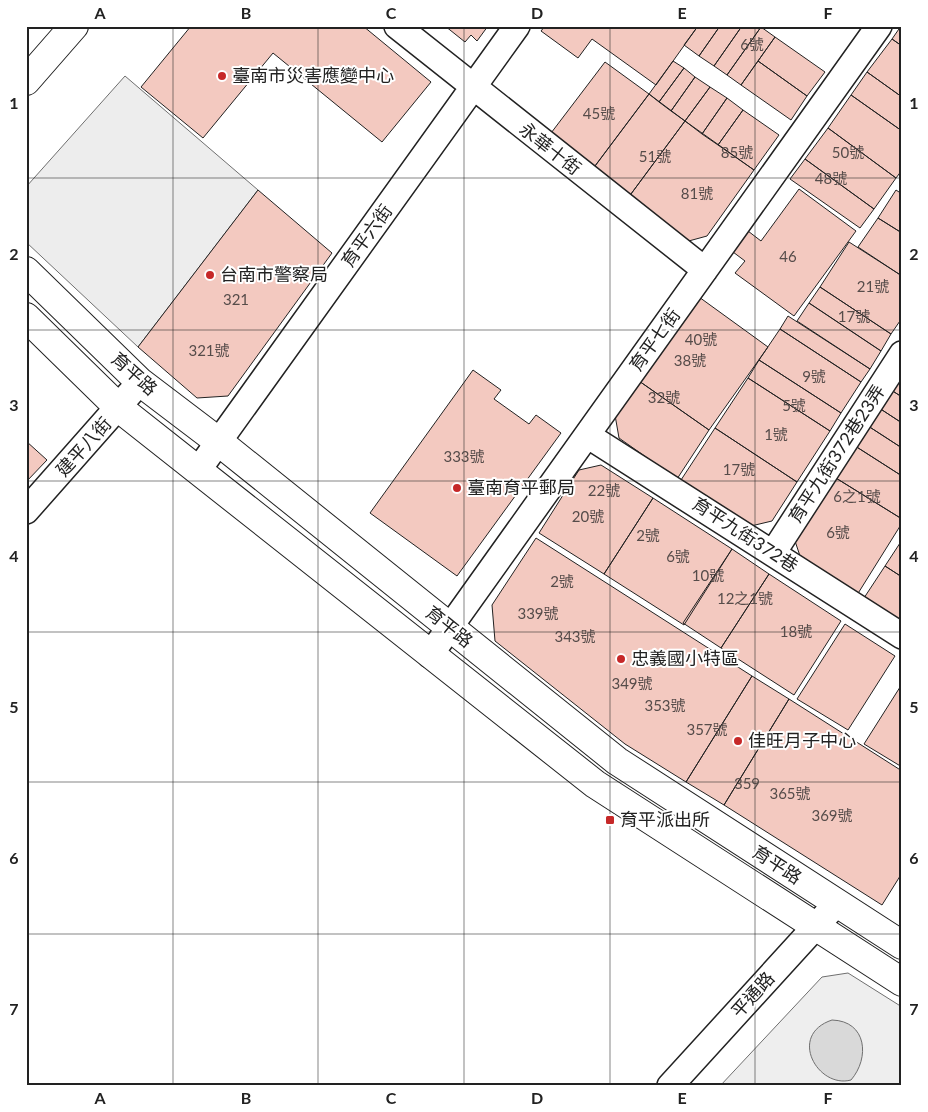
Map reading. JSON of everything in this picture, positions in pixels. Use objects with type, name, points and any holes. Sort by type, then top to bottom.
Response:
[{"type":"street","points":[[26,81],[74,26]]},
{"type":"street","name":"永華十街","points":[[397,26],[472,88],[705,270]]},
{"type":"street","name":"育平六街","points":[[199,469],[516,26]]},
{"type":"street","name":"育平七街","points":[[430,655],[879,26]]},
{"type":"street","name":"育平路","points":[[26,271],[140,382],[219,442],[617,761],[902,945]]},
{"type":"street","name":"育平路","points":[[26,317],[119,408],[199,469],[594,784],[902,982]]},
{"type":"street","name":"育平九街372巷23弄","points":[[773,553],[902,354]]},
{"type":"street","name":"建平八街","points":[[26,511],[140,382]]},
{"type":"street","name":"育平九街372巷","points":[[587,434],[902,636]]},
{"type":"street","name":"平通路","points":[[670,1086],[836,904]]},
{"type":"shaded area","points":[[125,76],[258,190],[138,347],[26,242],[26,187]]},
{"type":"shaded area","points":[[848,973],[902,1007],[902,1086],[720,1086],[822,977]]},
{"type":"shaded area","points":[[832,1020],[844,1022],[852,1027],[862,1042],[863,1052],[861,1061],[851,1080],[839,1081],[828,1077],[812,1059],[811,1037],[819,1027]]},
{"type":"building","points":[[191,26],[363,26],[431,82],[382,142],[273,53],[203,138],[141,87]]},
{"type":"building","points":[[445,26],[488,26],[477,41],[471,35],[465,42]]},
{"type":"building","points":[[545,26],[698,26],[656,85],[592,39],[578,58],[541,31]]},
{"type":"building","points":[[698,26],[720,26],[699,56],[684,45]]},
{"type":"building","points":[[720,26],[742,26],[714,66],[699,56]]},
{"type":"building","points":[[742,26],[761,27],[727,75],[714,66]]},
{"type":"building","points":[[902,26],[902,46],[892,39]]},
{"type":"building","points":[[761,27],[775,37],[741,85],[727,75]]},
{"type":"building","points":[[775,37],[825,72],[807,96],[758,61]]},
{"type":"building","points":[[892,39],[902,46],[902,97],[867,72]]},
{"type":"building","points":[[673,61],[684,68],[659,102],[649,94]]},
{"type":"building","points":[[758,61],[807,96],[791,120],[741,85]]},
{"type":"building","points":[[605,62],[649,94],[592,170],[548,137]]},
{"type":"building","points":[[684,68],[695,77],[671,111],[659,102]]},
{"type":"building","points":[[867,72],[902,97],[902,131],[851,95]]},
{"type":"building","points":[[695,77],[710,87],[685,121],[671,111]]},
{"type":"building","points":[[710,87],[727,98],[702,134],[685,121]]},
{"type":"building","points":[[649,94],[685,121],[628,198],[592,170]]},
{"type":"building","points":[[851,95],[902,131],[902,170],[896,178],[828,128]]},
{"type":"building","points":[[727,98],[743,110],[718,145],[702,134]]},
{"type":"building","points":[[743,110],[779,135],[754,170],[718,145]]},
{"type":"building","points":[[685,121],[754,170],[707,236],[685,242],[628,198]]},
{"type":"building","points":[[828,128],[896,178],[874,209],[805,159]]},
{"type":"building","points":[[805,159],[874,209],[860,228],[790,179]]},
{"type":"building","points":[[799,189],[856,231],[794,316],[735,273],[745,261],[733,252],[748,231],[761,241]]},
{"type":"building","points":[[258,190],[332,253],[228,396],[197,398],[138,347]]},
{"type":"building","points":[[896,190],[902,194],[902,233],[878,218]]},
{"type":"building","points":[[878,218],[902,233],[902,276],[858,247]]},
{"type":"building","points":[[849,242],[902,276],[902,318],[891,334],[820,287]]},
{"type":"building","points":[[820,287],[891,334],[881,351],[809,303]]},
{"type":"building","points":[[699,297],[768,347],[709,430],[639,381]]},
{"type":"building","points":[[809,303],[881,351],[870,369],[797,321]]},
{"type":"building","points":[[788,316],[870,369],[861,382],[780,329]]},
{"type":"building","points":[[780,329],[861,382],[841,413],[759,360]]},
{"type":"building","points":[[759,360],[841,413],[830,431],[748,378]]},
{"type":"building","points":[[902,367],[902,397],[888,388]]},
{"type":"building","points":[[473,370],[501,390],[494,399],[529,424],[536,415],[561,433],[457,576],[370,513]]},
{"type":"building","points":[[748,378],[830,431],[797,482],[715,428]]},
{"type":"building","points":[[639,381],[709,430],[677,479],[619,438],[615,415]]},
{"type":"building","points":[[888,388],[902,397],[902,423],[876,406]]},
{"type":"building","points":[[876,406],[902,423],[902,448],[865,424]]},
{"type":"building","points":[[865,424],[902,448],[902,476],[852,444]]},
{"type":"building","points":[[715,428],[797,482],[772,521],[751,526],[681,480]]},
{"type":"building","points":[[26,441],[47,460],[26,482]]},
{"type":"building","points":[[852,444],[902,476],[902,519],[831,475]]},
{"type":"building","points":[[601,465],[653,498],[604,574],[539,533],[579,470]]},
{"type":"building","points":[[831,475],[902,519],[902,523],[857,595],[801,559],[793,535]]},
{"type":"building","points":[[653,498],[732,549],[684,625],[604,574]]},
{"type":"building","name":"忠義國小特區","points":[[536,538],[752,676],[686,782],[625,744],[495,641],[492,605]]},
{"type":"building","points":[[902,540],[902,577],[885,566]]},
{"type":"building","points":[[732,549],[769,574],[721,648],[683,623]]},
{"type":"building","points":[[885,566],[902,577],[902,625],[862,601]]},
{"type":"building","points":[[769,574],[841,621],[794,695],[721,648]]},
{"type":"building","points":[[845,624],[895,656],[848,730],[797,699]]},
{"type":"building","name":"佳旺月子中心","points":[[752,676],[789,699],[724,805],[686,782]]},
{"type":"building","points":[[902,684],[902,767],[864,744]]},
{"type":"building","points":[[789,699],[902,771],[902,873],[882,905],[724,805]]},
{"type":"place","name":"臺南市災害應變中心","points":[[222,76]]},
{"type":"place","name":"台南市警察局","points":[[210,275]]},
{"type":"place","name":"臺南育平郵局","points":[[457,488]]},
{"type":"place","name":"忠義國小特區","points":[[621,659]]},
{"type":"place","name":"佳旺月子中心","points":[[738,741]]},
{"type":"place","name":"育平派出所","points":[[610,820]]}]
